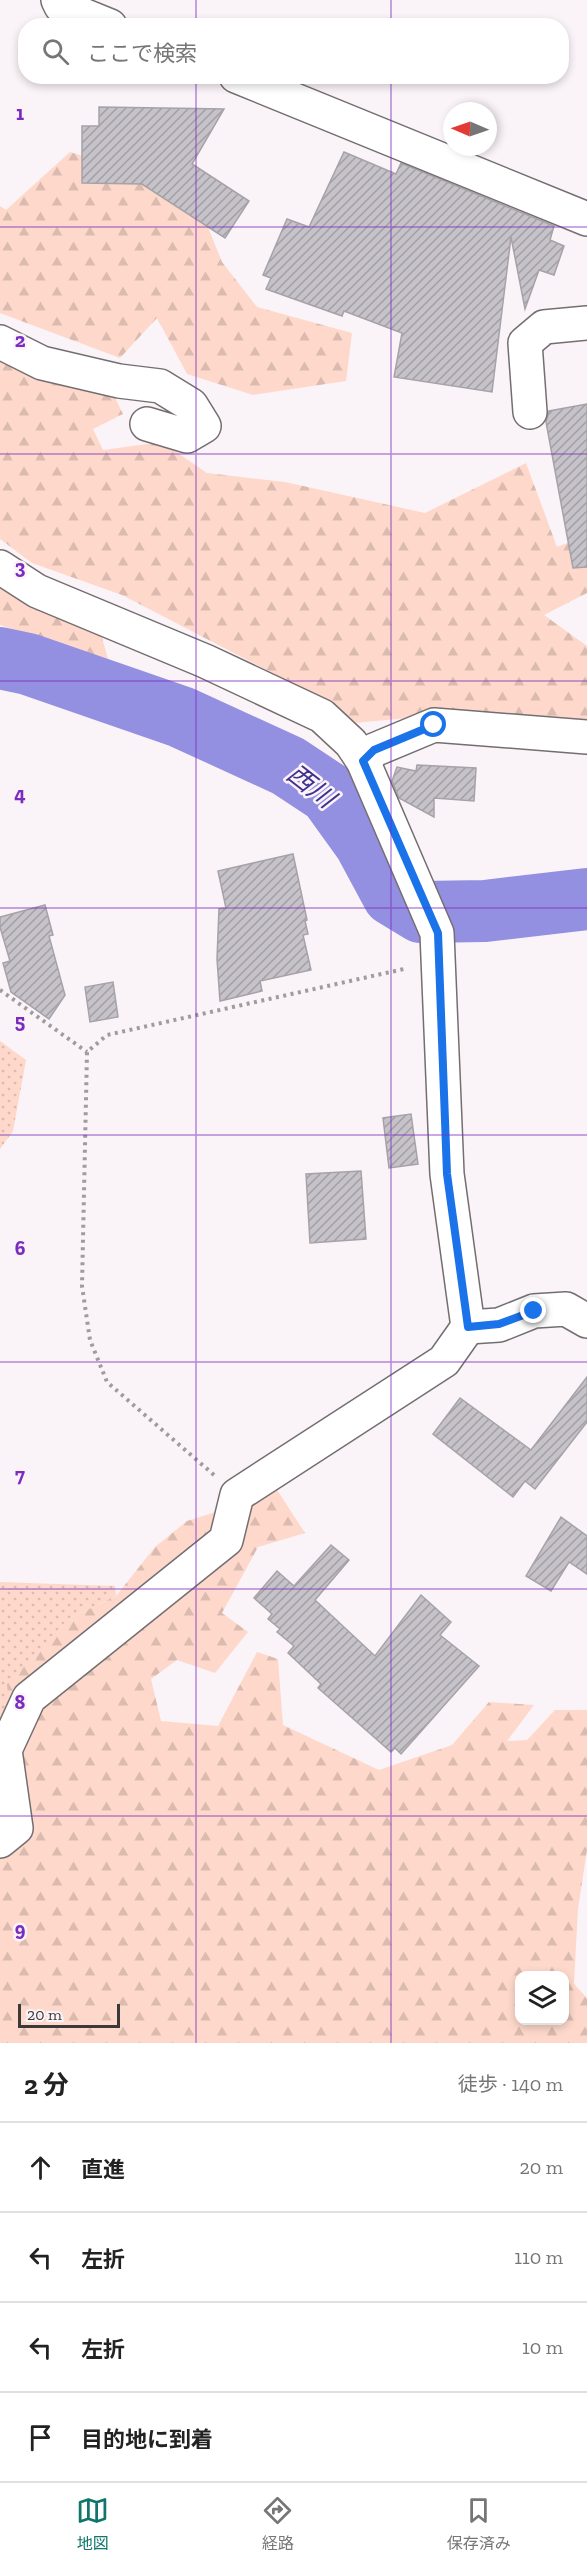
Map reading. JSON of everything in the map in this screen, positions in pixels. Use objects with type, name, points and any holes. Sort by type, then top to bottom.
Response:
[{"type":"street","points":[[58,0],[61,6],[90,18]]},
{"type":"street","points":[[256,84],[587,219]]},
{"type":"street","points":[[530,412],[525,343],[544,327],[587,323]]},
{"type":"street","points":[[0,342],[42,363],[119,381],[160,386],[192,405],[204,426],[187,436],[147,424]]},
{"type":"street","points":[[0,567],[37,591],[205,661],[322,716],[351,743],[363,761],[438,933],[447,1174],[468,1327],[444,1361],[237,1495],[226,1540],[30,1698],[5,1750],[16,1828],[0,1841]]},
{"type":"street","points":[[363,761],[374,750],[434,725],[587,737]]},
{"type":"street","points":[[468,1327],[499,1324],[534,1311],[566,1309],[587,1321]]},
{"type":"path","points":[[237,1495],[107,1382],[90,1340],[82,1286],[87,1052],[107,1035],[438,961]]},
{"type":"path","points":[[0,990],[87,1052]]},
{"type":"green space","points":[[70,152],[193,190],[222,262],[257,307],[352,333],[346,381],[253,395],[187,374],[157,318],[120,358],[0,313],[0,206],[6,210]]},
{"type":"green space","points":[[0,357],[111,390],[123,414],[93,429],[103,450],[162,442],[207,473],[285,482],[425,513],[526,463],[557,547],[581,538],[587,531],[587,593],[544,615],[587,646],[587,725],[430,716],[354,723],[303,689],[122,595],[32,563],[0,539]]},
{"type":"green space","points":[[0,582],[98,623],[108,659],[0,625]]},
{"type":"green space","points":[[0,1041],[26,1060],[13,1131],[0,1149]]},
{"type":"green space","points":[[270,1479],[305,1533],[258,1547],[222,1613],[248,1632],[215,1673],[177,1660],[151,1679],[161,1721],[218,1726],[257,1652],[278,1659],[283,1725],[379,1770],[452,1745],[489,1702],[534,1705],[507,1741],[527,1740],[555,1710],[587,1710],[587,1850],[578,1909],[574,1984],[587,1998],[587,2043],[0,2043],[0,1847],[16,1782],[7,1684],[68,1619],[116,1596],[155,1547],[187,1521],[244,1503]]},
{"type":"green space","points":[[0,1582],[115,1586],[116,1596],[68,1619],[16,1782],[0,1804]]},
{"type":"building","points":[[99,107],[224,109],[192,164],[249,201],[225,238],[142,184],[82,183],[82,126],[99,126]]},
{"type":"building","points":[[344,152],[396,174],[401,163],[554,226],[550,240],[564,246],[554,275],[539,270],[525,309],[511,237],[492,392],[394,377],[402,333],[344,311],[342,316],[266,289],[271,278],[263,275],[287,219],[309,227]]},
{"type":"building","points":[[587,404],[587,567],[573,568],[546,422],[549,411]]},
{"type":"building","points":[[417,765],[476,768],[474,801],[434,798],[434,817],[399,798],[392,781],[397,767],[416,771]]},
{"type":"building","points":[[293,854],[307,920],[305,921],[308,934],[303,935],[311,970],[260,981],[262,991],[220,1001],[217,959],[219,909],[226,908],[218,871]]},
{"type":"building","points":[[45,905],[53,935],[49,936],[65,995],[49,1019],[11,992],[3,963],[10,961],[0,927],[0,917]]},
{"type":"building","points":[[113,982],[118,1017],[90,1022],[85,987]]},
{"type":"building","points":[[411,1114],[418,1164],[389,1168],[383,1118]]},
{"type":"building","points":[[361,1171],[366,1239],[310,1243],[306,1174]]},
{"type":"building","points":[[587,1377],[587,1422],[535,1489],[525,1481],[513,1497],[433,1434],[460,1398],[531,1450]]},
{"type":"building","points":[[561,1517],[587,1536],[587,1574],[569,1562],[551,1591],[526,1576]]},
{"type":"building","points":[[331,1545],[349,1560],[315,1600],[375,1656],[421,1595],[451,1622],[440,1635],[479,1666],[401,1754],[395,1748],[391,1752],[318,1688],[321,1684],[288,1653],[294,1646],[277,1632],[280,1629],[268,1619],[272,1614],[254,1598],[277,1571],[294,1586]]},
{"type":"waterway","name":"西川","points":[[0,658],[28,664],[181,717],[288,766],[329,793],[365,843],[393,895],[421,912],[485,911],[587,899]]},
{"type":"route","points":[[434,725],[374,750],[363,761],[438,933],[447,1174],[468,1327],[499,1324],[534,1311]]}]
